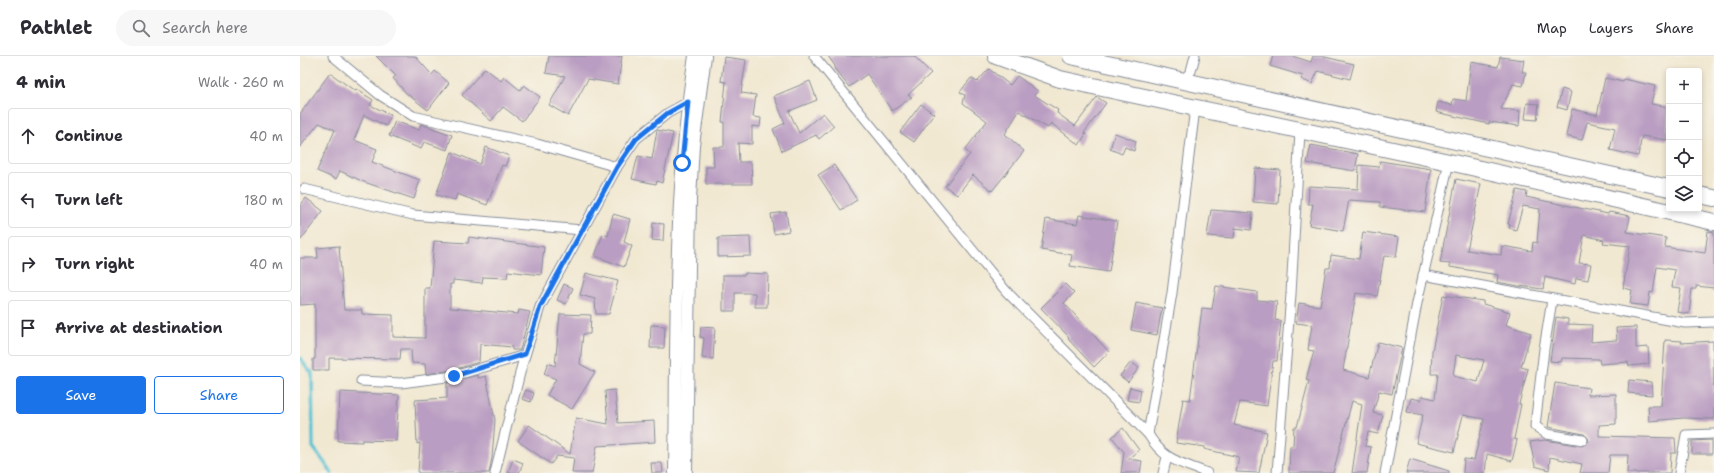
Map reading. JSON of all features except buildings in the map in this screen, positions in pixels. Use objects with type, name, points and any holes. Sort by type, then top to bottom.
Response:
[{"type":"highway","points":[[996,56],[1060,79],[1449,162],[1714,222]]},
{"type":"highway","points":[[1071,56],[1182,82],[1294,104],[1666,187]]},
{"type":"highway","points":[[1475,168],[1479,146]]},
{"type":"highway","points":[[1702,195],[1714,198]]},
{"type":"street","points":[[333,56],[380,95],[413,116],[537,144],[617,167]]},
{"type":"street","points":[[675,473],[678,234],[682,163],[688,102],[695,56]]},
{"type":"street","points":[[686,473],[690,199],[693,145],[705,56]]},
{"type":"street","points":[[814,56],[1006,291],[1148,434],[1156,447],[1167,457],[1207,473]]},
{"type":"street","points":[[1182,82],[1191,71],[1195,56]]},
{"type":"street","points":[[495,473],[525,354],[540,307],[617,167],[636,139],[668,113],[688,102]]},
{"type":"street","points":[[1148,434],[1172,294],[1195,108]]},
{"type":"street","points":[[1277,473],[1291,294],[1300,131]]},
{"type":"street","points":[[1385,473],[1423,275],[1449,162]]},
{"type":"street","points":[[304,189],[413,215],[582,230]]},
{"type":"street","points":[[1423,275],[1685,324],[1714,322]]},
{"type":"street","points":[[1552,300],[1544,349],[1535,426],[1547,434],[1583,440]]},
{"type":"street","points":[[361,381],[401,383],[441,379],[468,373],[525,354]]},
{"type":"street","points":[[1679,473],[1686,435],[1714,434]]},
{"type":"street","points":[[1163,473],[1167,457]]},
{"type":"waterway","points":[[300,358],[312,372],[313,447],[332,473]]},
{"type":"route","points":[[454,376],[488,367],[525,354],[540,307],[617,167],[636,139],[668,113],[688,102],[682,163]]}]
